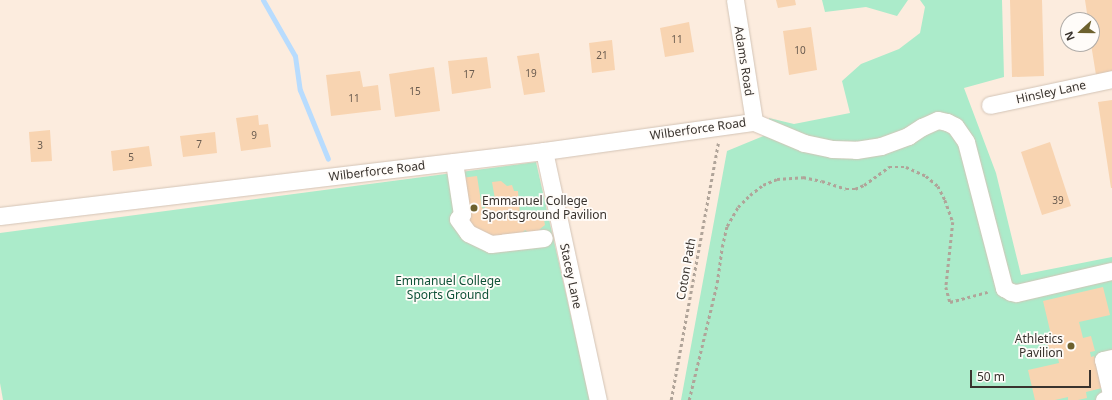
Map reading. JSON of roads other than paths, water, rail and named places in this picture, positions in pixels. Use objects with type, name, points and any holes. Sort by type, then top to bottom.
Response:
[{"type":"street","name":"Adams Road","points":[[735,0],[754,122]]},
{"type":"street","name":"Hinsley Lane","points":[[990,104],[1112,78]]},
{"type":"street","points":[[754,122],[804,143],[832,149],[856,150],[882,146],[908,136],[922,127],[938,120],[947,122],[955,126],[966,142],[1004,288],[1010,292],[1016,293],[1112,272]]},
{"type":"street","name":"Wilberforce Road","points":[[0,216],[544,151],[754,122]]},
{"type":"street","name":"Stacey Lane","points":[[544,151],[598,400]]},
{"type":"street","points":[[454,162],[462,214],[458,219],[468,233],[491,244],[544,238]]},
{"type":"street","points":[[1104,400],[1112,398],[1103,360],[1112,358]]},
{"type":"waterway","points":[[263,0],[295,56],[300,90],[328,159]]},
{"type":"place","name":"Emmanuel College Sportsground Pavilion","points":[[474,208]]},
{"type":"place","name":"Athletics Pavilion","points":[[1071,346]]},
{"type":"park label","name":"Emmanuel College Sports Ground","points":[[448,288]]}]
